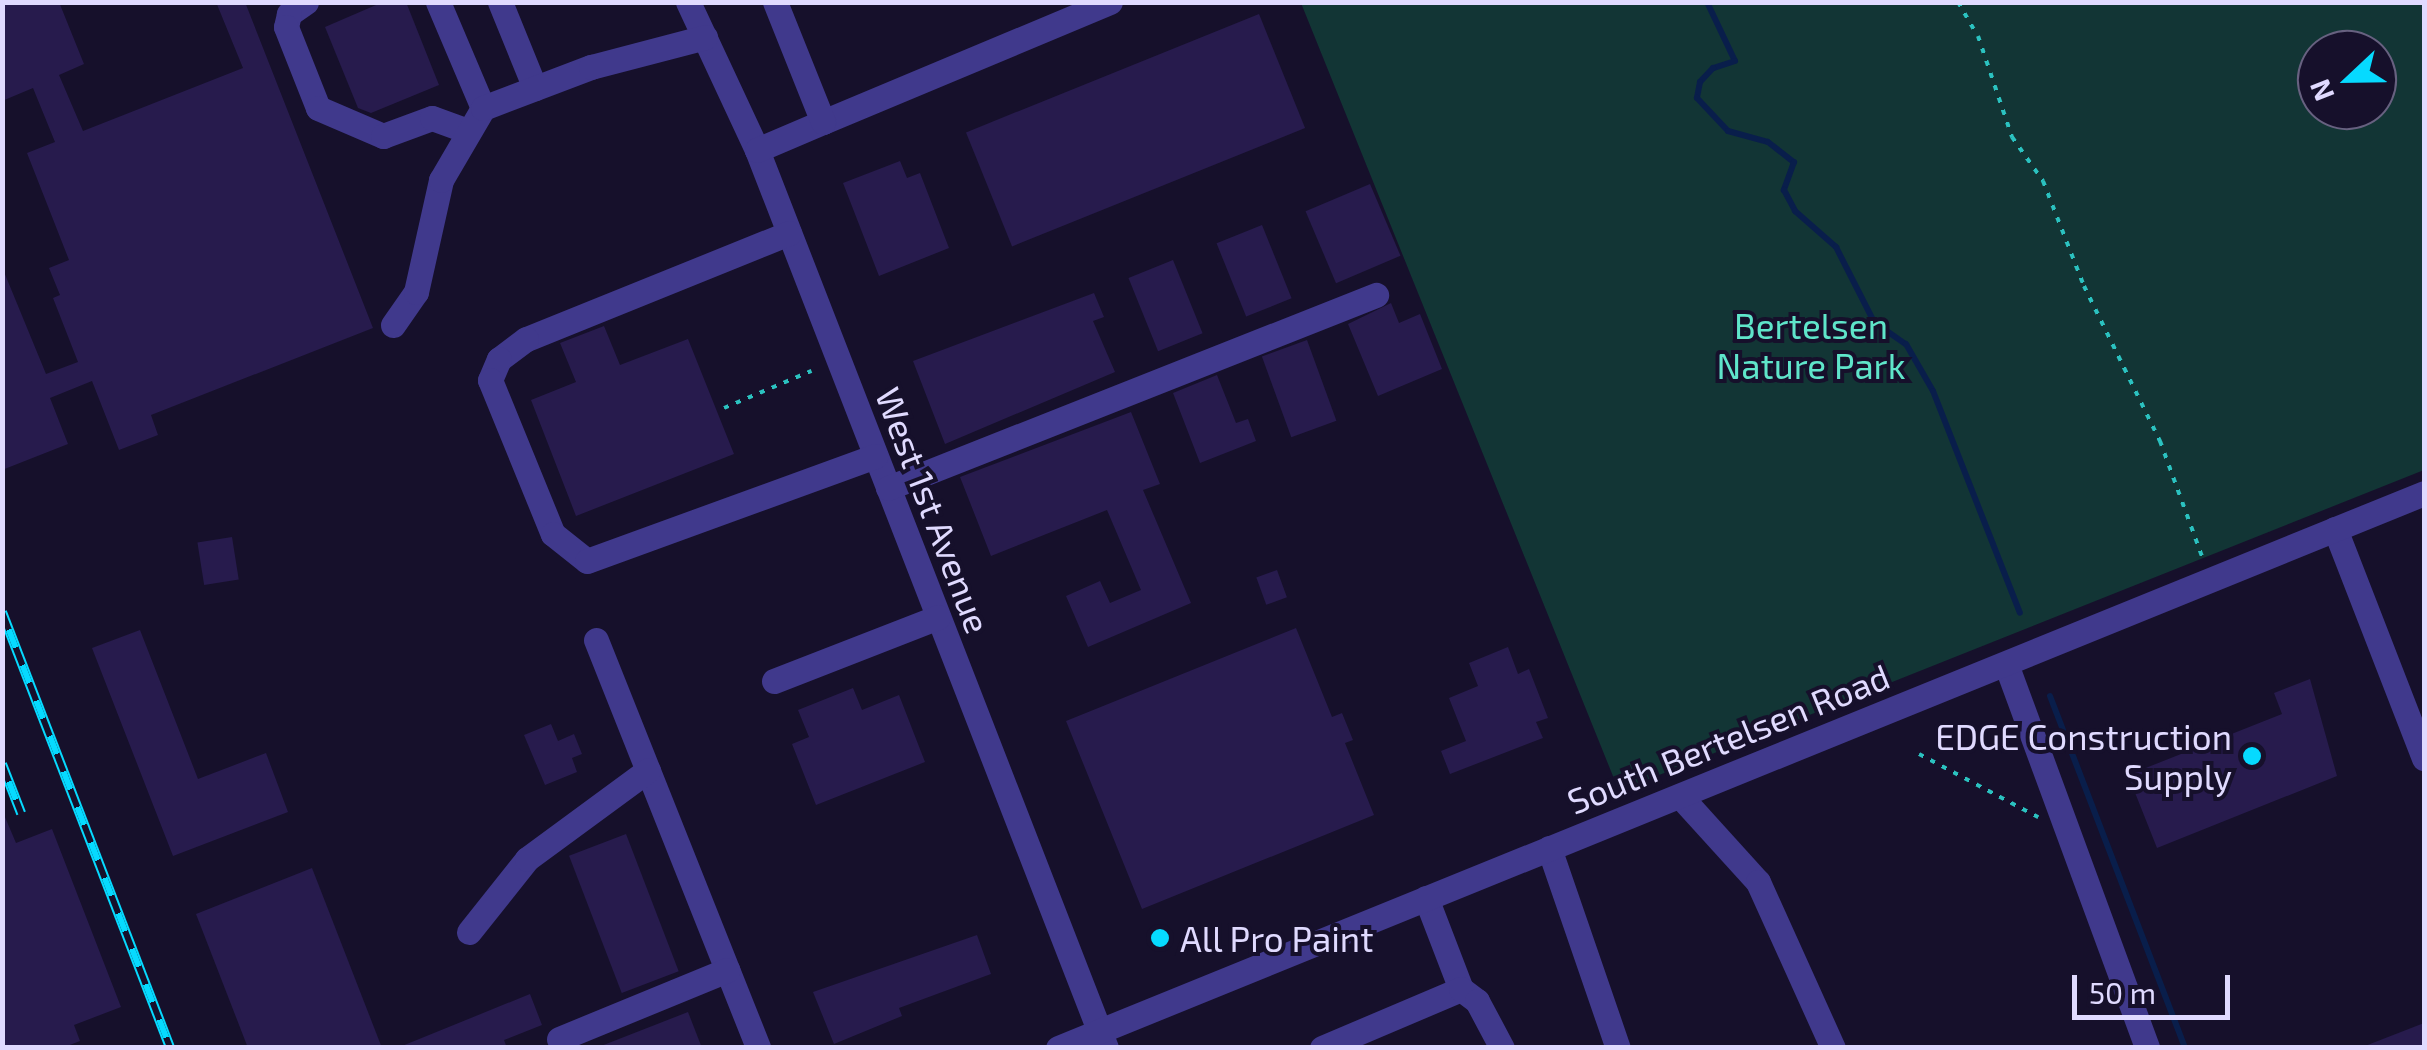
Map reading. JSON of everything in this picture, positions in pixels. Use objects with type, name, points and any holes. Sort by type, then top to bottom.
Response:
[{"type":"street","points":[[306,2],[289,14],[286,27],[318,108],[383,136],[432,118],[465,130]]},
{"type":"street","points":[[438,2],[483,108]]},
{"type":"street","points":[[500,2],[535,88]]},
{"type":"street","name":"West 1st Avenue","points":[[688,2],[757,150],[1103,1039]]},
{"type":"street","points":[[775,2],[823,122]]},
{"type":"street","points":[[757,150],[1110,2]]},
{"type":"street","points":[[393,325],[416,292],[441,180],[465,130],[483,108],[535,88],[706,37]]},
{"type":"street","points":[[790,234],[526,338],[499,359],[490,380],[553,534],[586,562],[876,456]]},
{"type":"street","points":[[888,488],[1376,296]]},
{"type":"street","name":"South Bertelsen Road","points":[[1058,1048],[1103,1039],[1426,898],[2424,494]]},
{"type":"street","points":[[2335,529],[2424,758]]},
{"type":"street","points":[[774,681],[938,617]]},
{"type":"street","points":[[596,640],[758,1048]]},
{"type":"street","points":[[2006,664],[2147,1048]]},
{"type":"street","points":[[469,932],[526,859],[648,770]]},
{"type":"street","points":[[1680,796],[1758,882],[1832,1048]]},
{"type":"street","points":[[1548,848],[1618,1048]]},
{"type":"street","points":[[1426,898],[1461,989],[1478,1001],[1502,1048]]},
{"type":"street","points":[[559,1039],[728,970]]},
{"type":"street","points":[[1322,1048],[1461,989]]},
{"type":"path","points":[[1958,2],[1978,36],[2012,138],[2043,180],[2084,286],[2160,441],[2210,580]]},
{"type":"path","points":[[724,408],[811,371]]},
{"type":"path","points":[[1919,754],[2069,836]]},
{"type":"green space","name":"Bertelsen Nature Park","points":[[1301,3],[2424,3],[2424,470],[1619,791]]},
{"type":"building","points":[[2,2],[59,2],[84,64],[59,75],[83,131],[243,68],[216,2],[245,2],[373,328],[151,415],[158,435],[119,450],[92,381],[50,398],[68,444],[2,470],[2,267],[46,374],[78,362],[53,298],[60,295],[49,268],[69,260],[27,153],[55,142],[33,88],[2,101]]},
{"type":"building","points":[[383,2],[406,2],[439,85],[371,113],[358,108],[325,27]]},
{"type":"building","points":[[1259,14],[1305,128],[1012,246],[966,132]]},
{"type":"building","points":[[900,161],[907,178],[920,173],[949,248],[879,276],[843,183]]},
{"type":"building","points":[[1370,184],[1400,256],[1336,283],[1306,211]]},
{"type":"building","points":[[1262,225],[1292,298],[1246,317],[1217,243]]},
{"type":"building","points":[[1173,260],[1203,333],[1158,351],[1128,278]]},
{"type":"building","points":[[1094,293],[1104,317],[1093,321],[1115,372],[945,444],[913,361]]},
{"type":"building","points":[[1391,303],[1399,323],[1420,314],[1442,369],[1378,396],[1348,324]]},
{"type":"building","points":[[604,326],[620,365],[688,339],[734,454],[576,516],[531,400],[576,382],[560,343]]},
{"type":"building","points":[[1307,340],[1336,421],[1291,437],[1262,356]]},
{"type":"building","points":[[1217,375],[1236,423],[1248,419],[1256,441],[1200,463],[1173,393]]},
{"type":"building","points":[[1131,412],[1160,484],[1143,490],[1191,603],[1088,647],[1066,596],[1100,581],[1110,603],[1141,590],[1107,510],[991,556],[960,477]]},
{"type":"building","points":[[232,537],[239,579],[204,585],[197,542]]},
{"type":"building","points":[[1277,570],[1287,597],[1266,605],[1256,578]]},
{"type":"building","points":[[1296,628],[1332,717],[1342,713],[1353,740],[1345,743],[1374,815],[1142,909],[1066,721]]},
{"type":"building","points":[[140,630],[198,779],[266,753],[288,812],[173,856],[92,648]]},
{"type":"building","points":[[1508,647],[1518,674],[1529,669],[1548,718],[1536,722],[1543,738],[1450,774],[1441,751],[1466,741],[1449,698],[1478,686],[1469,663]]},
{"type":"building","name":"EDGE Construction Supply","points":[[2310,679],[2337,776],[2157,848],[2128,775],[2282,714],[2274,693]]},
{"type":"building","points":[[853,688],[862,710],[899,695],[925,762],[816,805],[792,744],[809,737],[798,710]]},
{"type":"building","points":[[551,724],[558,741],[574,734],[582,754],[572,758],[577,772],[545,785],[524,735]]},
{"type":"building","points":[[2,810],[16,843],[52,829],[121,1007],[74,1025],[80,1041],[62,1048],[2,1048]]},
{"type":"building","points":[[626,834],[679,971],[622,993],[569,856]]},
{"type":"building","points":[[312,868],[382,1048],[248,1048],[196,914]]},
{"type":"building","points":[[977,935],[991,974],[899,1008],[902,1016],[834,1044],[813,992]]},
{"type":"building","points":[[530,994],[542,1025],[504,1040],[507,1048],[397,1048]]},
{"type":"building","points":[[688,1012],[702,1048],[601,1048],[601,1046]]},
{"type":"building","points":[[2424,1023],[2424,1048],[2365,1046]]},
{"type":"waterway","points":[[1707,2],[1735,61],[1713,68],[1700,82],[1697,98],[1728,131],[1768,142],[1794,162],[1784,190],[1795,211],[1836,247],[1874,322],[1906,344],[1933,391],[2020,613]]},
{"type":"waterway","points":[[2050,696],[2185,1048]]},
{"type":"railway","points":[[2,612],[170,1048]]},
{"type":"railway","points":[[2,764],[21,813]]},
{"type":"place","name":"EDGE Construction Supply","points":[[2252,756]]},
{"type":"place","name":"All Pro Paint","points":[[1160,938]]}]
